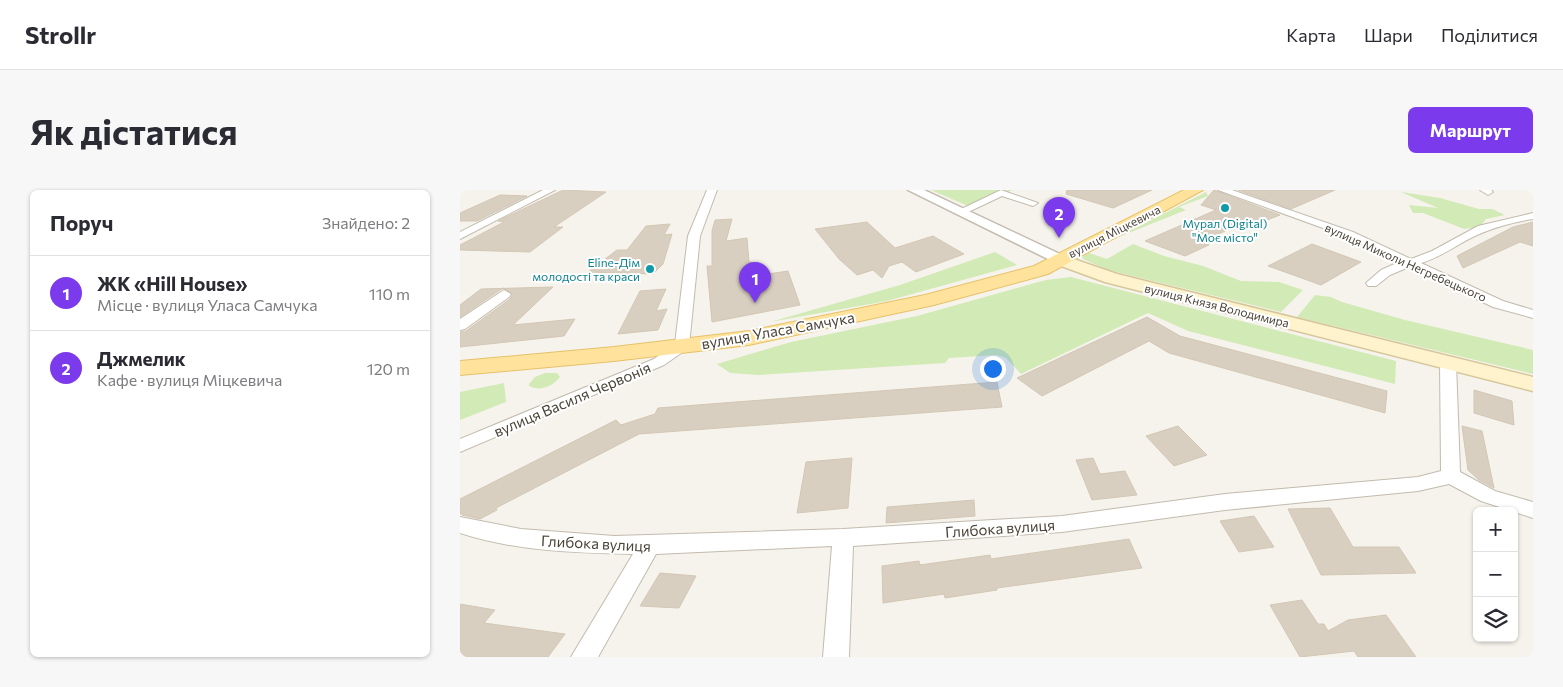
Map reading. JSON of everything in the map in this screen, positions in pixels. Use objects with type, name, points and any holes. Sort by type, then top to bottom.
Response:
[{"type":"main road","name":"вулиця Міцкевича","points":[[1059,259],[1196,190]]},
{"type":"main road","name":"вулиця Уласа Самчука","points":[[460,368],[749,338],[909,305],[1019,277],[1041,270],[1059,259]]},
{"type":"main road","name":"вулиця Князя Володимира","points":[[1059,259],[1111,278],[1533,384]]},
{"type":"street","points":[[460,236],[550,190]]},
{"type":"street","points":[[682,346],[694,236],[712,190]]},
{"type":"street","name":"вулиця Князя Володимира","points":[[914,190],[1059,259]]},
{"type":"street","name":"вулиця Миколи Негребецького","points":[[1223,190],[1349,234],[1498,304],[1533,314]]},
{"type":"street","points":[[960,212],[1001,193],[1033,202]]},
{"type":"street","points":[[1372,283],[1377,277],[1436,254],[1453,243],[1486,227],[1533,216]]},
{"type":"street","points":[[460,326],[504,294]]},
{"type":"street","name":"вулиця Василя Червонія","points":[[460,446],[659,362],[682,346]]},
{"type":"street","points":[[1448,363],[1451,476],[1488,496],[1533,510]]},
{"type":"street","name":"Глибока вулиця","points":[[460,525],[485,534],[570,543],[649,547],[828,536],[843,538],[1062,524],[1225,502],[1418,484],[1451,476]]},
{"type":"street","points":[[836,657],[843,538]]},
{"type":"street","points":[[584,657],[649,547]]},
{"type":"green space","points":[[931,190],[1013,190],[968,206]]},
{"type":"green space","points":[[1206,192],[1208,196],[1179,207],[1186,210],[1116,238]]},
{"type":"green space","points":[[1401,192],[1440,198],[1479,209],[1492,209],[1505,215],[1486,219],[1480,227],[1464,229],[1423,213],[1413,213],[1409,205],[1438,208]]},
{"type":"green space","points":[[1133,244],[1164,256],[1203,266],[1241,281],[1279,282],[1303,290],[1281,312],[1108,270],[1082,257],[1089,253],[1107,259]]},
{"type":"green space","points":[[995,252],[1017,265],[887,301],[770,322],[900,285]]},
{"type":"green space","points":[[1071,277],[1396,361],[1395,384],[1188,331],[1148,313],[1021,374],[1006,358],[997,355],[949,358],[945,363],[759,375],[730,373],[717,364],[791,342],[917,316],[1046,280]]},
{"type":"green space","points":[[1315,295],[1331,297],[1342,302],[1405,320],[1533,350],[1533,374],[1297,317]]},
{"type":"green space","points":[[545,373],[557,373],[560,377],[546,387],[533,388],[529,386],[535,377]]},
{"type":"green space","points":[[504,383],[506,402],[460,420],[460,392]]},
{"type":"building","points":[[563,190],[606,192],[554,227],[563,227],[530,252],[460,250],[460,245],[504,222],[498,221]]},
{"type":"building","points":[[1067,190],[1152,190],[1113,208],[1066,194]]},
{"type":"building","points":[[1214,190],[1280,215],[1257,224],[1247,221],[1201,242],[1209,245],[1185,256],[1145,241],[1216,210],[1201,205]]},
{"type":"building","points":[[1238,190],[1335,190],[1291,209]]},
{"type":"building","points":[[500,195],[527,196],[477,221],[460,221],[460,213]]},
{"type":"building","points":[[732,219],[726,241],[747,238],[749,262],[751,262],[754,276],[788,271],[800,305],[712,322],[707,266],[712,266],[712,231],[715,220]]},
{"type":"building","points":[[867,222],[895,248],[933,236],[964,254],[916,272],[902,262],[889,266],[882,278],[873,270],[857,275],[839,259],[815,229]]},
{"type":"building","points":[[1533,222],[1533,246],[1520,242],[1463,268],[1457,256],[1513,227]]},
{"type":"building","points":[[670,224],[664,235],[672,234],[663,264],[653,274],[588,272],[617,250],[627,250],[646,226]]},
{"type":"building","points":[[1312,244],[1361,262],[1321,285],[1268,266]]},
{"type":"building","points":[[553,287],[513,325],[575,319],[564,336],[460,347],[460,332],[466,331],[510,299],[513,294],[504,288]]},
{"type":"building","points":[[502,288],[460,317],[460,305],[481,289]]},
{"type":"building","points":[[666,289],[656,311],[667,309],[658,330],[618,334],[640,291]]},
{"type":"building","points":[[1147,317],[1180,336],[1387,391],[1385,413],[1169,353],[1149,341],[1042,396],[1017,378]]},
{"type":"building","points":[[997,382],[1002,407],[639,434],[496,508],[497,510],[480,519],[460,513],[460,499],[616,420],[621,425],[655,414],[658,408]]},
{"type":"building","points":[[1474,390],[1512,401],[1514,425],[1474,413]]},
{"type":"building","points":[[1178,426],[1207,455],[1174,466],[1146,436]]},
{"type":"building","points":[[1462,426],[1482,431],[1494,488],[1479,480],[1468,470]]},
{"type":"building","points":[[852,458],[848,508],[797,513],[806,462]]},
{"type":"building","points":[[1093,458],[1100,474],[1125,471],[1137,495],[1092,500],[1076,460]]},
{"type":"building","points":[[974,500],[975,516],[886,523],[887,507]]},
{"type":"building","points":[[1330,508],[1353,547],[1399,547],[1416,573],[1321,575],[1288,509]]},
{"type":"building","points":[[1254,516],[1274,547],[1239,552],[1220,521]]},
{"type":"building","points":[[1129,539],[1142,568],[997,588],[997,590],[945,598],[944,594],[883,603],[882,566],[919,561],[920,565],[990,555],[991,559]]},
{"type":"building","points":[[660,573],[696,576],[679,608],[640,606]]},
{"type":"building","points":[[1302,600],[1318,624],[1324,624],[1328,631],[1348,620],[1386,615],[1416,657],[1358,657],[1354,651],[1300,657],[1270,605]]},
{"type":"building","points":[[460,604],[495,610],[484,623],[565,634],[548,657],[460,657]]},
{"type":"place","name":"Мурал (Digital) \"Моє місто\"","points":[[1225,208]]},
{"type":"place","name":"Джмелик","points":[[1059,238]]},
{"type":"place","name":"Eline-Дім молодості та краси","points":[[650,269]]},
{"type":"place","name":"ЖК «Hill House»","points":[[755,303]]}]
